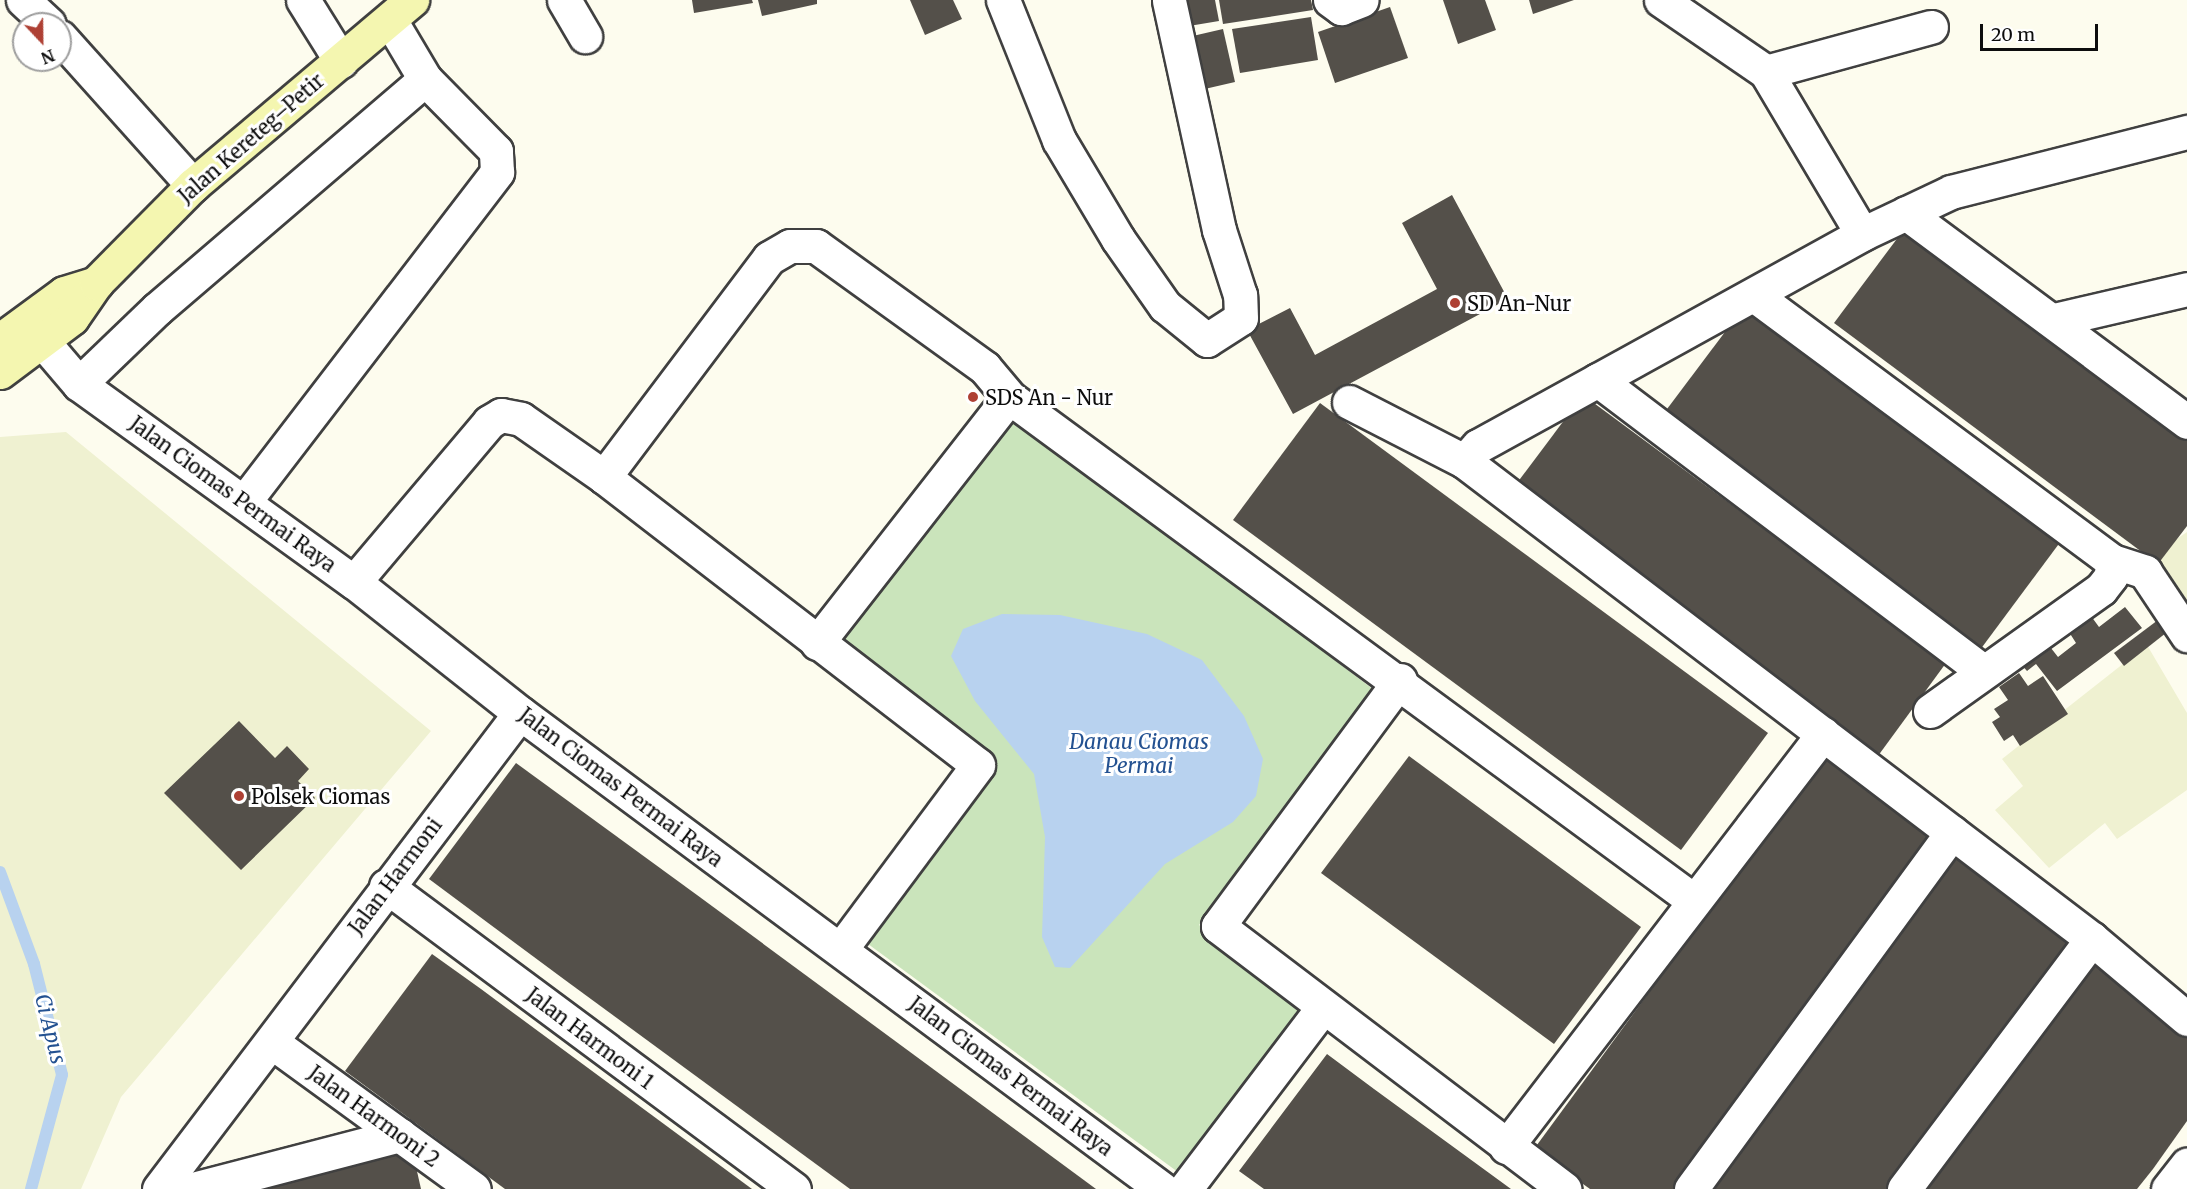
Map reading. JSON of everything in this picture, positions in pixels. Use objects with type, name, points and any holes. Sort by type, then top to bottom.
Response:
[{"type":"street","points":[[22,0],[36,12]]},
{"type":"street","points":[[303,0],[341,61]]},
{"type":"street","points":[[564,0],[585,36]]},
{"type":"street","points":[[1003,0],[1059,140],[1112,229],[1165,306],[1207,340],[1241,318],[1240,295],[1219,230],[1169,0]]},
{"type":"street","points":[[1330,0],[1341,8],[1362,0]]},
{"type":"street","points":[[1661,0],[1766,72],[1862,234]]},
{"type":"street","points":[[244,502],[497,172],[496,151],[488,140],[425,79],[401,10]]},
{"type":"street","name":"Jalan Kereteg–Petir","points":[[0,340],[35,334],[72,318],[96,283],[193,185],[401,10]]},
{"type":"street","points":[[1766,72],[1931,27]]},
{"type":"street","points":[[72,50],[193,185]]},
{"type":"street","points":[[79,384],[157,309],[425,79]]},
{"type":"street","points":[[1464,461],[1478,446],[1862,234],[1906,213],[1979,181],[2187,132]]},
{"type":"street","points":[[1906,213],[2054,320],[2187,422]]},
{"type":"street","points":[[604,477],[769,258],[790,246],[816,246],[834,254],[985,368],[1009,397],[1400,680],[1694,900]]},
{"type":"street","points":[[2054,320],[2187,289]]},
{"type":"street","points":[[1754,295],[2112,561],[2145,572],[2187,635]]},
{"type":"street","name":"Jalan Kereteg–Petir","points":[[0,372],[35,334]]},
{"type":"street","name":"Jalan Ciomas Permai Raya","points":[[35,334],[79,384],[354,582],[520,713],[1162,1189]]},
{"type":"street","points":[[1598,380],[1982,670]]},
{"type":"street","points":[[817,643],[1009,397]]},
{"type":"street","points":[[1349,402],[1464,461],[2092,939],[2187,1019]]},
{"type":"street","points":[[354,582],[489,422],[501,415],[521,419],[604,477],[978,765],[841,950]]},
{"type":"street","points":[[1930,711],[1982,670],[2101,589],[2112,561]]},
{"type":"street","points":[[1400,680],[1218,926],[1506,1147],[1565,1189]]},
{"type":"street","name":"Jalan Harmoni","points":[[159,1189],[273,1043],[386,886],[520,713]]},
{"type":"street","points":[[1506,1147],[1822,734]]},
{"type":"street","points":[[1691,1189],[1952,832]]},
{"type":"street","name":"Jalan Harmoni 1","points":[[386,886],[794,1189]]},
{"type":"street","points":[[1904,1189],[2092,939]]},
{"type":"street","points":[[1185,1189],[1323,1007]]},
{"type":"street","name":"Jalan Harmoni 2","points":[[273,1043],[474,1189]]},
{"type":"street","points":[[193,1189],[400,1135]]},
{"type":"street","points":[[2168,1189],[2187,1165]]},
{"type":"green space","points":[[1013,416],[1374,690],[1199,925],[1313,1008],[1186,1178],[864,941],[991,767],[836,643]]},
{"type":"green space","points":[[66,432],[431,731],[121,1097],[81,1189],[0,1189],[0,437]]},
{"type":"green space","points":[[2187,532],[2187,636],[2143,562]]},
{"type":"green space","points":[[2147,645],[2187,713],[2187,790],[2117,839],[2105,823],[2049,868],[1995,810],[2023,786],[2002,759]]},
{"type":"water","name":"Danau Ciomas Permai","points":[[1002,614],[1060,615],[1147,634],[1202,660],[1244,716],[1263,759],[1256,796],[1233,822],[1165,864],[1070,968],[1055,967],[1042,937],[1045,837],[1034,774],[975,701],[951,656],[963,629]]},
{"type":"building","points":[[692,0],[752,0],[753,3],[694,13]]},
{"type":"building","points":[[758,0],[817,0],[817,4],[762,16]]},
{"type":"building","points":[[910,0],[953,0],[962,19],[925,35]]},
{"type":"building","points":[[1173,0],[1215,0],[1219,21],[1177,28]]},
{"type":"building","points":[[1219,0],[1311,0],[1313,10],[1223,24]]},
{"type":"building","points":[[1443,0],[1485,0],[1496,30],[1458,44]]},
{"type":"building","points":[[1529,0],[1574,0],[1533,14]]},
{"type":"building","points":[[1390,7],[1408,58],[1335,83],[1318,32]]},
{"type":"building","points":[[1311,17],[1318,60],[1240,73],[1232,29]]},
{"type":"building","points":[[1223,29],[1235,82],[1196,91],[1184,38]]},
{"type":"building","name":"SD An-Nur","points":[[1452,195],[1508,299],[1293,414],[1247,330],[1290,308],[1315,355],[1437,289],[1402,223]]},
{"type":"building","points":[[1905,228],[2187,438],[2187,526],[2158,564],[1834,323]]},
{"type":"building","points":[[1746,304],[2064,537],[1977,654],[1658,421]]},
{"type":"building","points":[[1583,395],[1946,663],[1875,760],[1511,491]]},
{"type":"building","points":[[1320,403],[1768,733],[1681,850],[1233,520]]},
{"type":"building","points":[[2125,607],[2142,628],[2057,691],[2036,664],[2027,671],[2020,663],[2047,643],[2058,657],[2076,643],[2069,632],[2091,616],[2099,627]]},
{"type":"building","points":[[2162,617],[2171,629],[2124,666],[2114,653]]},
{"type":"building","points":[[2019,673],[2028,686],[2043,676],[2068,714],[2020,746],[2013,735],[2004,741],[1992,722],[2000,717],[1994,709],[2008,700],[1999,687]]},
{"type":"building","name":"Polsek Ciomas","points":[[239,721],[275,758],[287,746],[309,769],[298,781],[315,798],[241,870],[164,793]]},
{"type":"building","points":[[1409,756],[1641,927],[1554,1044],[1321,873]]},
{"type":"building","points":[[1822,757],[1933,836],[1673,1189],[1590,1189],[1534,1149]]},
{"type":"building","points":[[516,763],[1096,1189],[850,1189],[565,980],[429,879]]},
{"type":"building","points":[[1958,852],[2074,936],[1886,1189],[1707,1189]]},
{"type":"building","points":[[432,954],[752,1189],[505,1189],[345,1071]]},
{"type":"building","points":[[2087,960],[2187,1033],[2187,1121],[2153,1169],[2137,1189],[1919,1189]]},
{"type":"building","points":[[1327,1054],[1511,1189],[1264,1189],[1239,1171]]},
{"type":"building","points":[[412,1149],[421,1189],[251,1189]]},
{"type":"waterway","name":"Ci Apus","points":[[0,872],[34,964],[62,1075],[31,1189]]},
{"type":"place","name":"SD An-Nur","points":[[1455,303]]},
{"type":"place","name":"SDS An - Nur","points":[[973,397]]},
{"type":"place","name":"Polsek Ciomas","points":[[239,796]]}]
